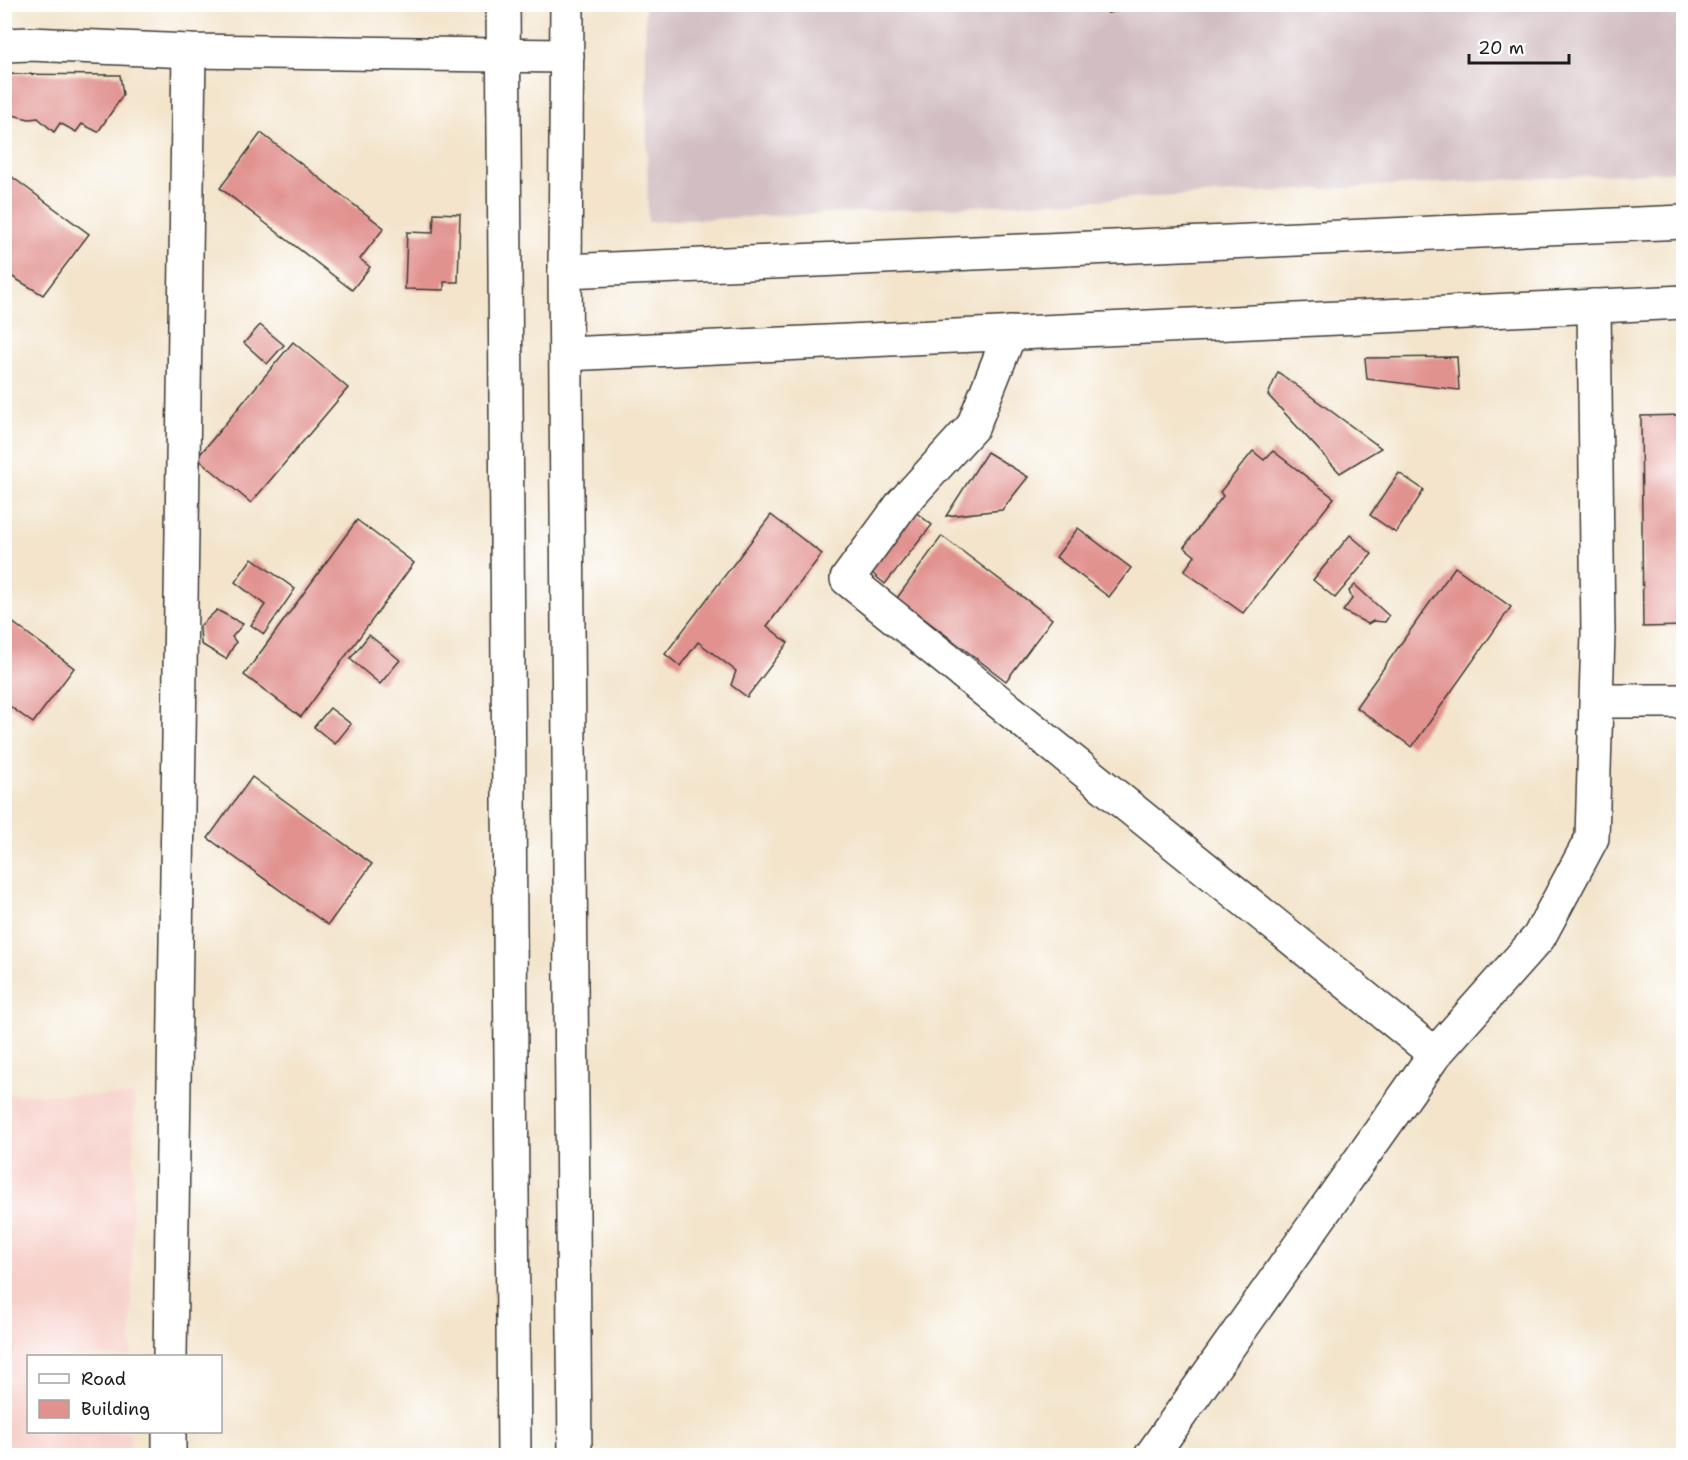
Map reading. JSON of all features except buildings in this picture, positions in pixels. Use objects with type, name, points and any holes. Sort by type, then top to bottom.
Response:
[{"type":"main road","points":[[503,4],[514,1455]]},
{"type":"main road","points":[[567,4],[565,271],[575,1455]]},
{"type":"main road","points":[[4,45],[30,44],[189,51],[567,56]]},
{"type":"main road","points":[[170,1355],[189,51]]},
{"type":"main road","points":[[565,271],[1683,222]]},
{"type":"main road","points":[[566,354],[1683,302]]},
{"type":"main road","points":[[1150,1455],[1435,1054],[1539,937],[1592,838],[1598,633],[1594,306]]},
{"type":"main road","points":[[1010,333],[973,426],[902,504],[847,579],[1435,1054]]},
{"type":"main road","points":[[1597,701],[1683,701]]},
{"type":"main road","points":[[169,1433],[169,1455]]},
{"type":"shaded area","points":[[645,5],[1683,5],[1683,171],[648,222]]},
{"type":"shaded area","points":[[5,1094],[134,1096],[131,1355],[27,1355],[27,1433],[130,1433],[129,1455],[5,1455]]}]
